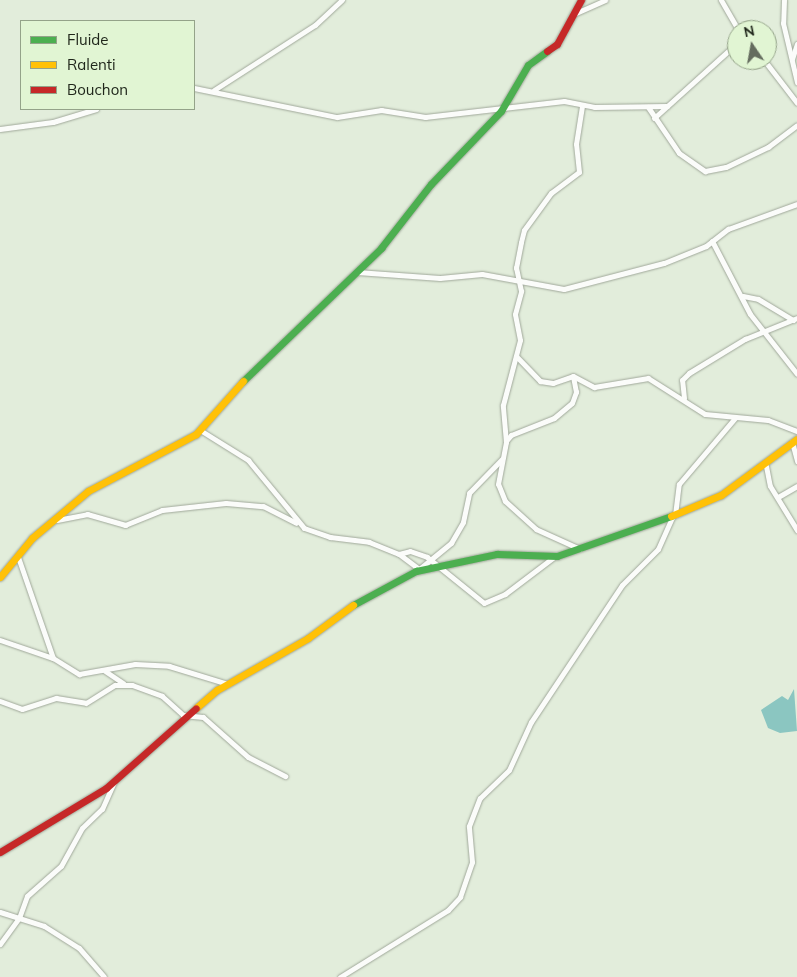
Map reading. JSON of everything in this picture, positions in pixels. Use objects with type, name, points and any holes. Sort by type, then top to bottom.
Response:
[{"type":"street","points":[[214,90],[315,26],[342,0]]},
{"type":"street","points":[[0,577],[32,538],[57,520],[92,489],[175,449],[200,430],[232,392],[357,272],[501,111],[522,72],[557,44],[576,13],[581,0]]},
{"type":"street","points":[[576,13],[606,0]]},
{"type":"street","points":[[721,0],[732,20]]},
{"type":"street","points":[[783,1],[797,82]]},
{"type":"street","points":[[792,59],[797,44]]},
{"type":"street","points":[[654,118],[727,53]]},
{"type":"street","points":[[772,70],[797,103]]},
{"type":"street","points":[[195,88],[214,90],[337,117],[369,111],[416,117],[501,111],[564,100],[582,105],[667,106]]},
{"type":"street","points":[[506,442],[502,405],[520,340],[515,314],[519,282],[516,268],[524,230],[552,193],[579,172],[576,144],[582,105]]},
{"type":"street","points":[[648,107],[679,153],[705,171],[726,167],[768,147],[797,125]]},
{"type":"street","points":[[0,129],[53,122],[93,110]]},
{"type":"street","points":[[357,272],[440,278],[478,274],[544,288],[572,287],[664,263],[712,241],[728,229],[797,204]]},
{"type":"street","points":[[712,241],[764,331],[797,374]]},
{"type":"street","points":[[743,296],[758,299],[795,319]]},
{"type":"street","points":[[684,398],[684,377],[764,331],[795,319]]},
{"type":"street","points":[[516,356],[540,381],[553,383],[572,376],[594,387],[648,378],[684,398],[706,414],[768,420],[797,432],[794,441],[797,461]]},
{"type":"street","points":[[572,376],[576,392],[572,403],[554,418],[510,435],[506,442],[498,484],[505,501],[536,529],[580,549]]},
{"type":"street","points":[[340,977],[448,910],[460,897],[472,862],[469,826],[480,798],[509,770],[531,722],[622,584],[658,549],[674,516],[679,484],[735,418]]},
{"type":"street","points":[[200,430],[248,460],[298,524]]},
{"type":"street","points":[[57,520],[87,514],[125,525],[162,510],[226,503],[263,506],[321,535],[366,541],[399,554],[417,570],[437,569],[497,554],[555,556],[674,516],[721,495],[766,466],[794,441]]},
{"type":"street","points":[[0,852],[22,842],[115,779],[228,684],[282,649],[308,638],[366,596],[417,570],[430,560],[455,537],[469,493],[502,459]]},
{"type":"street","points":[[766,466],[778,497],[797,530]]},
{"type":"street","points":[[778,497],[797,486]]},
{"type":"street","points":[[399,554],[410,551],[430,560],[437,569],[487,602],[555,556]]},
{"type":"street","points":[[18,557],[53,658]]},
{"type":"street","points":[[0,640],[53,658],[73,673],[105,671],[135,664],[172,666],[228,684]]},
{"type":"street","points":[[105,671],[123,683],[157,693],[180,713],[204,717],[248,757],[285,776]]},
{"type":"street","points":[[0,701],[22,709],[56,698],[86,703],[123,683]]},
{"type":"street","points":[[0,944],[19,918],[27,896],[61,866],[82,828],[102,810],[115,779]]},
{"type":"street","points":[[0,912],[44,926],[79,948],[104,977]]},
{"type":"water","points":[[794,689],[797,731],[780,733],[768,728],[761,710],[782,696],[788,700]]},
{"type":"traffic: fast","points":[[243,381],[381,248],[431,184],[501,111],[528,65],[547,51]]},
{"type":"traffic: fast","points":[[353,605],[416,571],[497,554],[557,556],[671,516]]},
{"type":"traffic: slow","points":[[0,577],[32,538],[88,491],[196,434],[243,381]]},
{"type":"traffic: slow","points":[[671,516],[721,495],[797,439]]},
{"type":"traffic: slow","points":[[196,708],[217,690],[308,638],[353,605]]},
{"type":"traffic: jam","points":[[547,51],[557,44],[581,0]]},
{"type":"traffic: jam","points":[[0,852],[106,788],[196,708]]}]
